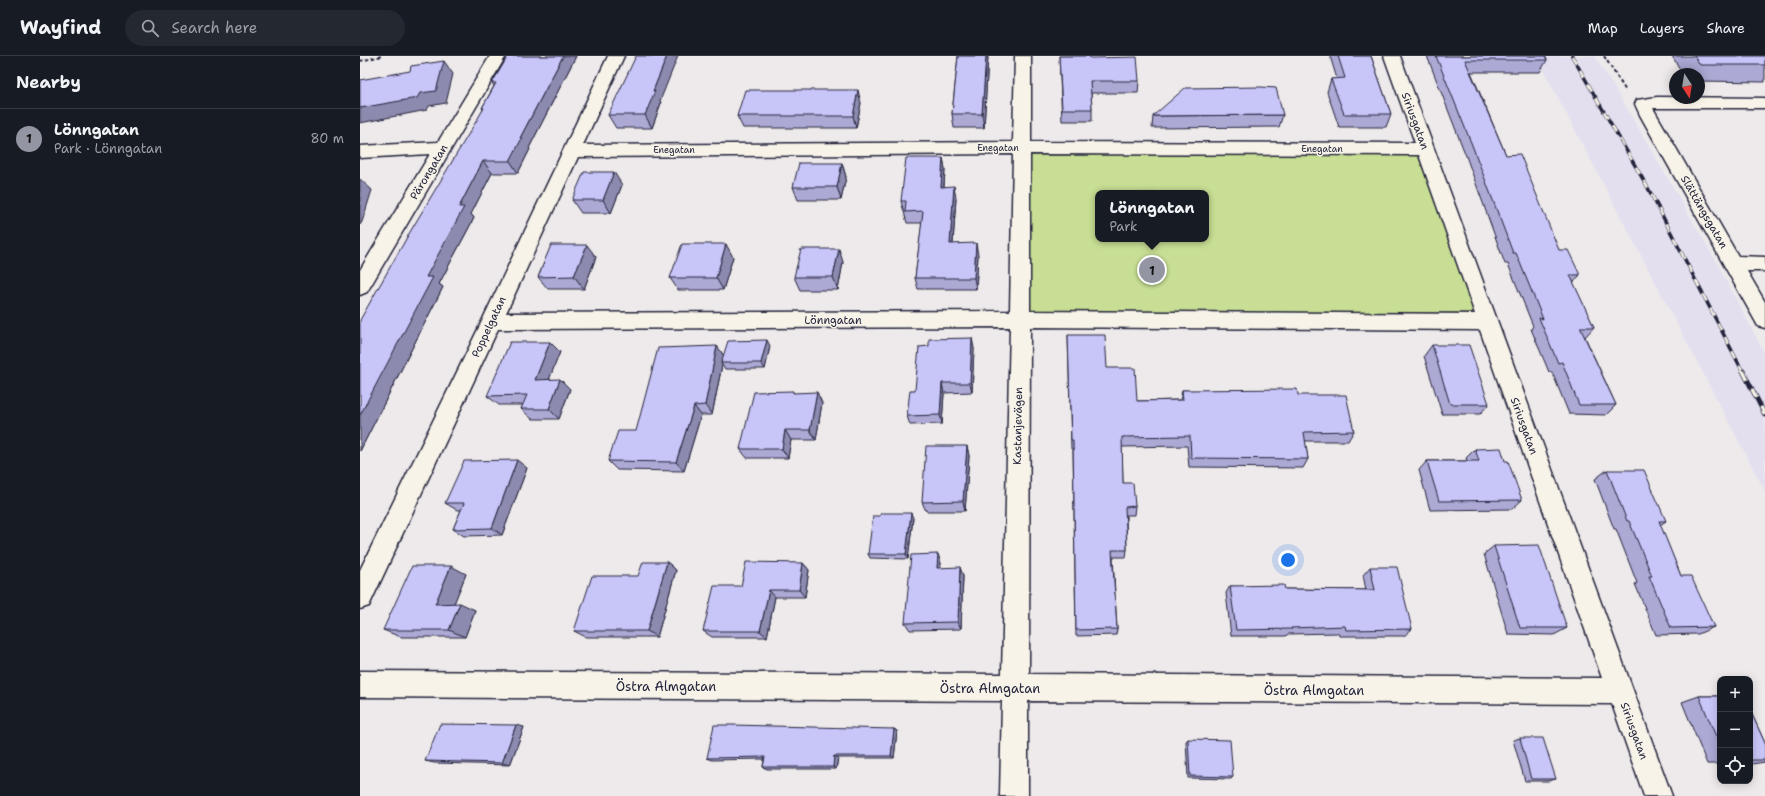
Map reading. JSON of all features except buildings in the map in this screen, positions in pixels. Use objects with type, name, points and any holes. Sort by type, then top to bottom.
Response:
[{"type":"street","name":"Pärongatan","points":[[360,287],[498,56]]},
{"type":"street","name":"Poppelgatan","points":[[360,597],[492,321],[616,56]]},
{"type":"street","name":"Kastanjevägen","points":[[1014,796],[1023,56]]},
{"type":"street","name":"Siriusgatan","points":[[1392,56],[1486,322],[1658,796]]},
{"type":"street","points":[[1643,104],[1657,102],[1765,103]]},
{"type":"street","name":"Slättängsgatan","points":[[1643,104],[1765,320]]},
{"type":"street","points":[[360,152],[444,148]]},
{"type":"street","name":"Enegatan","points":[[572,151],[1022,148],[1425,149]]},
{"type":"street","points":[[1734,263],[1765,264]]},
{"type":"street","name":"Lönngatan","points":[[492,321],[1020,319],[1486,322]]},
{"type":"street","name":"Östra Almgatan","points":[[360,684],[1620,691]]},
{"type":"path","points":[[360,61],[382,56]]},
{"type":"path","points":[[1604,56],[1626,91],[1643,104]]},
{"type":"shaded area","points":[[1536,56],[1595,56],[1717,263],[1765,354],[1765,491]]},
{"type":"green space","points":[[1028,154],[1418,155],[1475,313],[1029,312]]},
{"type":"railway","points":[[1572,56],[1648,188],[1743,372]]},
{"type":"railway","points":[[1743,371],[1765,415]]},
{"type":"place","name":"Lönngatan","points":[[1152,270]]}]
